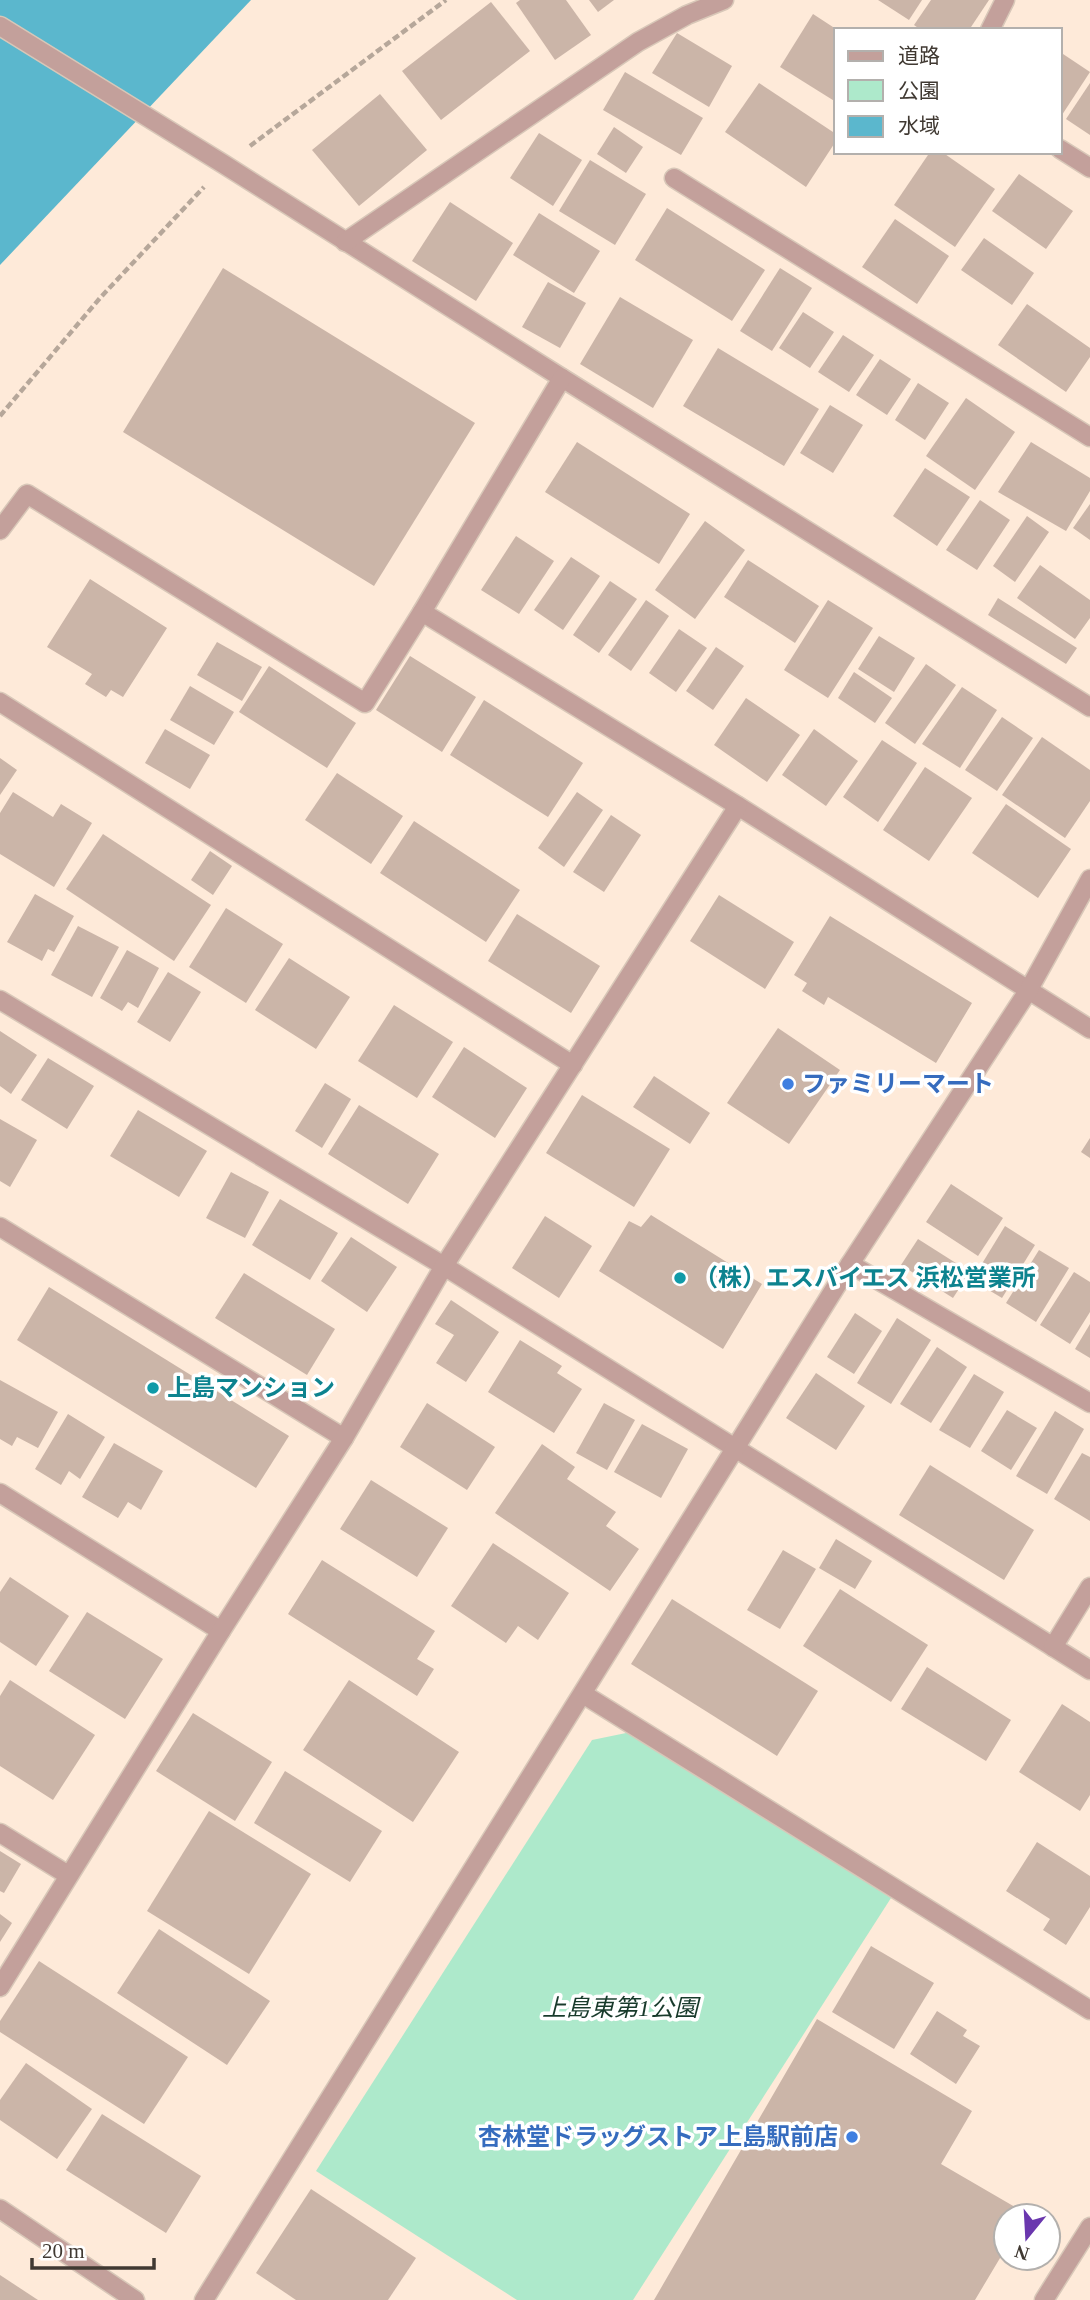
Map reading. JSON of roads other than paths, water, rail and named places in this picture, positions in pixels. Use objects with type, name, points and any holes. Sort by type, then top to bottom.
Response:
[{"type":"street","points":[[345,242],[638,42],[687,15],[724,0]]},
{"type":"street","points":[[991,28],[1006,0]]},
{"type":"street","points":[[0,26],[225,164],[345,242],[1090,707]]},
{"type":"street","points":[[1062,150],[1090,168]]},
{"type":"street","points":[[674,177],[1090,437]]},
{"type":"street","points":[[0,530],[27,494],[365,703],[562,378]]},
{"type":"street","points":[[422,612],[738,806],[1090,1029]]},
{"type":"street","points":[[0,702],[573,1065]]},
{"type":"street","points":[[0,1987],[220,1631],[344,1438],[444,1266],[738,806]]},
{"type":"street","points":[[204,2300],[850,1264],[1028,991],[1090,879]]},
{"type":"street","points":[[0,1000],[444,1266],[1090,1670]]},
{"type":"street","points":[[0,1227],[344,1438]]},
{"type":"street","points":[[850,1264],[1090,1402]]},
{"type":"street","points":[[0,1493],[220,1631]]},
{"type":"street","points":[[1053,1647],[1090,1587]]},
{"type":"street","points":[[583,1694],[1090,2010]]},
{"type":"street","points":[[0,1833],[68,1875]]},
{"type":"street","points":[[0,2209],[135,2300]]},
{"type":"street","points":[[1044,2300],[1090,2227]]},
{"type":"water","points":[[0,0],[251,0],[0,265]]},
{"type":"place","name":"ファミリーマート","points":[[788,1084]]},
{"type":"place","name":"（株）エスバイエス 浜松営業所","points":[[680,1278]]},
{"type":"place","name":"上島マンション","points":[[153,1388]]},
{"type":"place","name":"杏林堂ドラッグストア上島駅前店","points":[[852,2137]]},
{"type":"park label","name":"上島東第1公園","points":[[620,2008]]}]
